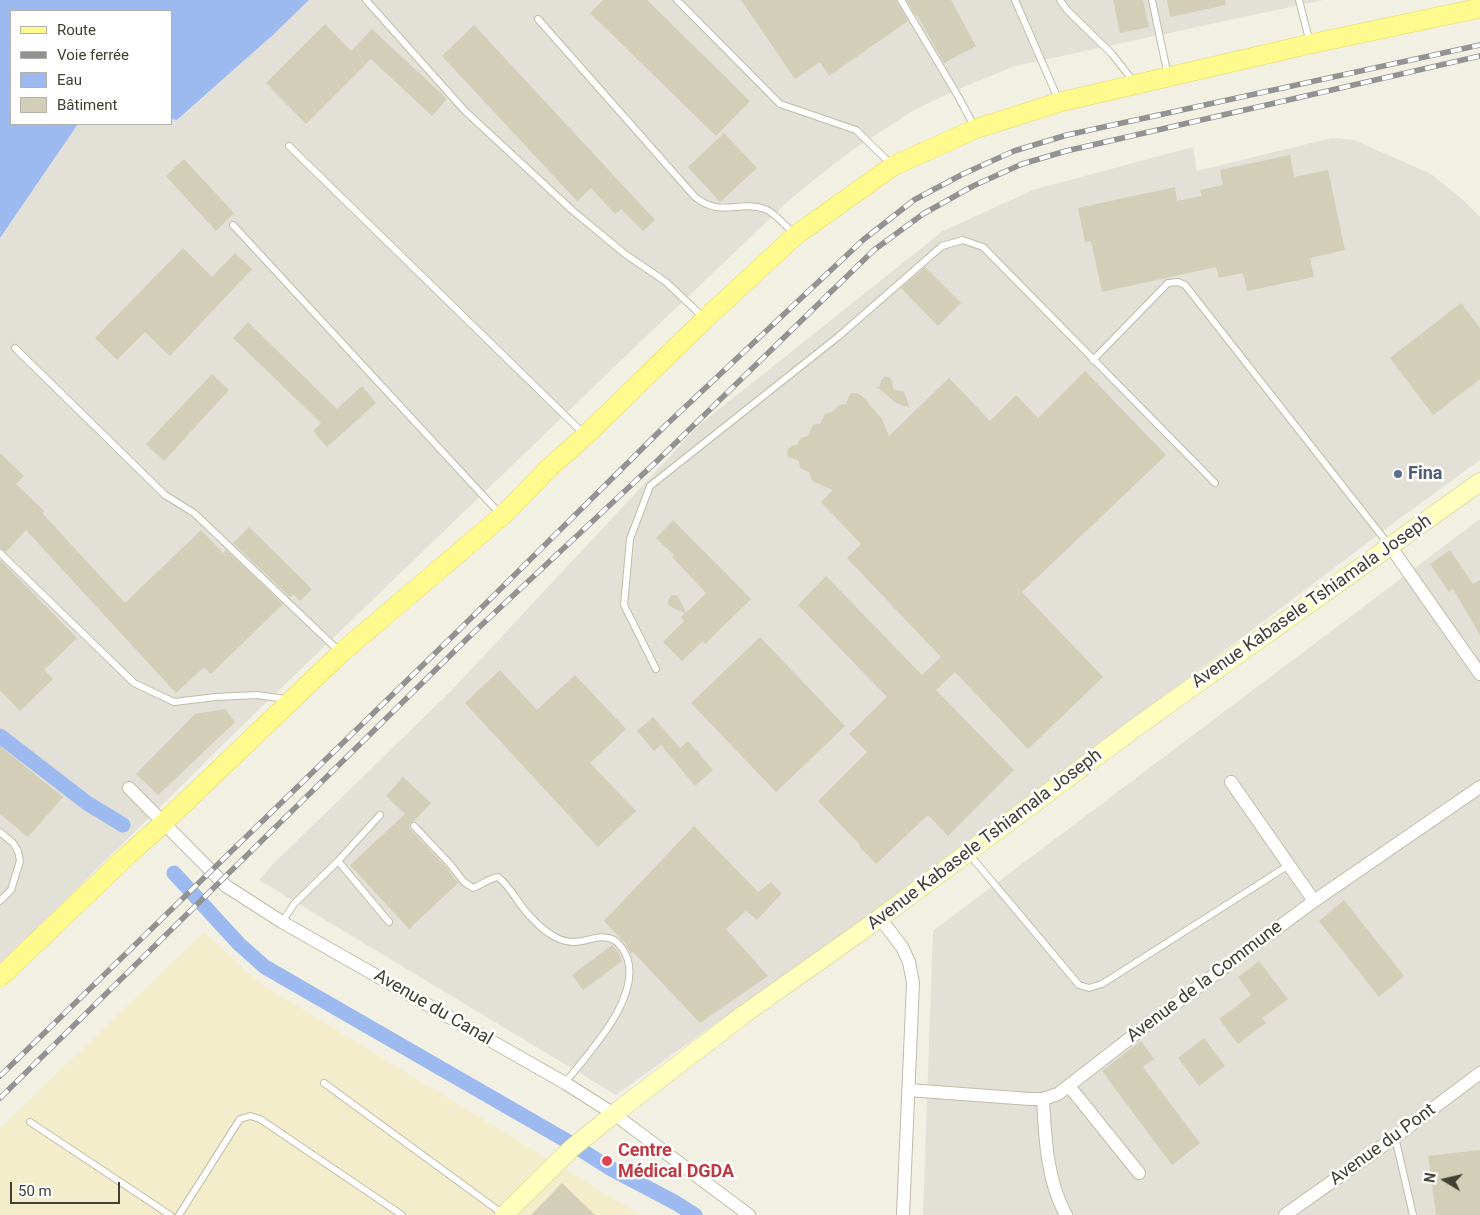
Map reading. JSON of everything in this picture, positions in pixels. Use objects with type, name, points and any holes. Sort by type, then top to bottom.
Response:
[{"type":"main road","points":[[0,977],[341,653],[502,516],[550,467],[586,435],[705,319],[796,236],[893,166],[975,129],[1060,102],[1310,44],[1480,8]]},
{"type":"main road","name":"Avenue Kabasele Tshiamala Joseph","points":[[504,1215],[572,1148],[744,1015],[880,918],[1135,728],[1480,482]]},
{"type":"street","points":[[1390,546],[1480,674]]},
{"type":"street","points":[[1230,782],[1314,901]]},
{"type":"street","name":"Avenue de la Commune","points":[[908,1090],[1043,1099],[1058,1094],[1152,1021],[1314,901],[1480,787]]},
{"type":"street","name":"Avenue du Canal","points":[[128,788],[160,827],[226,886],[282,922],[565,1083],[614,1114],[749,1215]]},
{"type":"street","points":[[880,918],[902,947],[910,962],[913,983],[903,1215]]},
{"type":"street","name":"Avenue du Pont","points":[[1285,1215],[1480,1073]]},
{"type":"street","points":[[1069,1086],[1139,1173]]},
{"type":"street","points":[[1043,1099],[1045,1139],[1057,1199],[1066,1215]]},
{"type":"lane","points":[[366,0],[465,111],[573,211],[625,254],[666,282],[705,319]]},
{"type":"lane","points":[[677,0],[780,104],[856,130],[893,166]]},
{"type":"lane","points":[[901,0],[958,96],[975,129]]},
{"type":"lane","points":[[1015,0],[1060,102]]},
{"type":"lane","points":[[1060,0],[1067,10],[1112,54],[1137,85]]},
{"type":"lane","points":[[1152,0],[1169,77]]},
{"type":"lane","points":[[1299,0],[1310,44]]},
{"type":"lane","points":[[538,19],[695,197],[705,205],[718,209],[753,206],[768,210],[796,236]]},
{"type":"lane","points":[[290,146],[586,435]]},
{"type":"lane","points":[[233,225],[502,516]]},
{"type":"lane","points":[[656,669],[624,605],[630,539],[650,486],[840,336],[942,246],[963,240],[983,247],[1215,483]]},
{"type":"lane","points":[[1093,360],[1168,283],[1178,282],[1185,285],[1390,546]]},
{"type":"lane","points":[[15,348],[165,495],[194,514],[341,653]]},
{"type":"lane","points":[[0,553],[134,683],[174,702],[257,695],[292,700]]},
{"type":"lane","points":[[282,922],[294,904],[338,861],[380,815]]},
{"type":"lane","points":[[414,826],[450,864],[464,882],[474,888],[481,886],[492,878],[498,877],[511,890],[528,915],[554,936],[573,943],[605,937],[615,941],[623,950],[630,971],[629,980],[617,1014],[565,1083]]},
{"type":"lane","points":[[0,832],[13,843],[18,851],[20,861],[11,890],[0,901]]},
{"type":"lane","points":[[968,853],[1079,985],[1090,988],[1102,984],[1289,865]]},
{"type":"lane","points":[[338,861],[390,922]]},
{"type":"lane","points":[[324,1084],[504,1215]]},
{"type":"lane","points":[[179,1215],[240,1119],[250,1116],[260,1119],[402,1215]]},
{"type":"lane","points":[[30,1122],[170,1215]]},
{"type":"lane","points":[[1394,1137],[1413,1215]]},
{"type":"shaded area","points":[[309,0],[1323,0],[1015,66],[914,110],[851,151],[795,195],[635,347],[246,722],[0,965],[0,238],[77,125],[172,125],[172,119],[178,120]]},
{"type":"shaded area","points":[[1332,138],[1354,140],[1431,174],[1461,198],[1480,217],[1480,460],[805,967],[709,1028],[616,1095],[259,880],[272,865],[451,691],[698,426],[943,231],[1033,190],[1193,147],[1197,171]]},
{"type":"shaded area","points":[[1480,519],[1480,1215],[923,1215],[933,931]]},
{"type":"shaded area","points":[[204,932],[261,984],[640,1215],[0,1215],[0,1128]]},
{"type":"water","points":[[0,0],[309,0],[274,34],[177,120],[172,119],[172,10],[10,10],[10,125],[77,125],[0,238]]},
{"type":"building","points":[[603,0],[647,0],[750,101],[716,136],[590,13]]},
{"type":"building","points":[[741,0],[896,0],[908,21],[829,76],[820,62],[795,79]]},
{"type":"building","points":[[907,0],[951,0],[976,46],[944,63]]},
{"type":"building","points":[[1113,0],[1143,0],[1149,27],[1120,33]]},
{"type":"building","points":[[1167,0],[1225,0],[1226,5],[1170,17]]},
{"type":"building","points":[[325,24],[351,51],[372,29],[447,99],[432,116],[371,59],[306,124],[266,83]]},
{"type":"building","points":[[474,25],[655,220],[643,231],[621,209],[615,214],[591,188],[577,201],[442,56]]},
{"type":"building","points":[[724,133],[757,168],[720,202],[688,167]]},
{"type":"building","points":[[1290,155],[1294,177],[1328,170],[1345,250],[1310,258],[1314,277],[1247,291],[1243,273],[1219,278],[1216,267],[1102,292],[1091,241],[1085,242],[1078,208],[1175,187],[1177,201],[1202,196],[1200,190],[1223,185],[1220,170]]},
{"type":"building","points":[[184,159],[234,213],[216,231],[166,176]]},
{"type":"building","points":[[183,248],[212,277],[235,253],[252,269],[170,356],[145,332],[117,360],[95,338]]},
{"type":"building","points":[[925,267],[961,303],[938,326],[901,288]]},
{"type":"building","points":[[1461,303],[1480,328],[1480,379],[1433,415],[1390,358]]},
{"type":"building","points":[[248,322],[337,409],[362,386],[376,403],[327,447],[313,431],[321,423],[233,338]]},
{"type":"building","points":[[1085,371],[1166,455],[1022,592],[1103,677],[1028,749],[955,672],[936,690],[1014,770],[948,836],[928,815],[876,864],[818,801],[867,752],[849,734],[887,697],[798,605],[826,576],[922,675],[941,657],[847,558],[861,544],[821,502],[833,490],[812,481],[809,472],[800,468],[799,461],[789,457],[788,449],[797,445],[801,438],[808,436],[813,425],[821,423],[825,414],[832,412],[839,405],[846,404],[852,393],[862,396],[882,419],[889,436],[949,378],[990,421],[1016,395],[1038,418]]},
{"type":"building","points":[[212,374],[229,390],[164,461],[146,444]]},
{"type":"building","points":[[884,377],[889,377],[892,380],[893,389],[904,392],[910,408],[896,403],[876,386],[880,387],[881,380]]},
{"type":"building","points":[[0,453],[24,476],[16,484],[44,511],[42,513],[125,603],[201,530],[223,553],[226,550],[283,604],[211,674],[204,667],[176,693],[26,530],[6,552],[0,548]]},
{"type":"building","points":[[673,520],[751,599],[705,644],[703,641],[682,661],[663,642],[684,621],[681,617],[685,613],[671,607],[668,604],[668,600],[672,595],[678,596],[686,613],[706,593],[672,557],[674,555],[656,538]]},
{"type":"building","points":[[249,527],[312,589],[300,601],[293,594],[290,597],[233,543]]},
{"type":"building","points":[[1450,550],[1473,584],[1480,580],[1480,635],[1453,589],[1449,592],[1430,564]]},
{"type":"building","points":[[0,560],[77,638],[44,670],[53,679],[20,711],[0,690]]},
{"type":"building","points":[[760,637],[845,726],[776,792],[691,703]]},
{"type":"building","points":[[500,670],[537,710],[575,675],[626,729],[590,763],[636,811],[598,847],[465,703]]},
{"type":"building","points":[[225,709],[235,722],[158,795],[136,774],[195,714]]},
{"type":"building","points":[[653,717],[680,748],[688,741],[713,770],[695,786],[661,745],[654,751],[637,731]]},
{"type":"building","points":[[0,746],[63,797],[28,837],[0,814]]},
{"type":"building","points":[[403,777],[431,803],[410,823],[409,828],[446,867],[458,883],[409,929],[350,865],[405,814],[386,796]]},
{"type":"building","points":[[694,826],[758,892],[771,882],[782,893],[757,920],[746,911],[726,929],[768,976],[700,1023],[633,952],[631,954],[625,943],[604,921]]},
{"type":"building","points":[[1344,900],[1404,976],[1379,997],[1319,921]]},
{"type":"building","points":[[612,945],[619,953],[622,961],[583,990],[572,975]]},
{"type":"building","points":[[1259,961],[1288,999],[1262,1018],[1266,1023],[1238,1044],[1219,1019],[1251,995],[1238,977]]},
{"type":"building","points":[[1204,1038],[1225,1066],[1199,1086],[1178,1058]]},
{"type":"building","points":[[1141,1041],[1154,1059],[1143,1067],[1200,1143],[1172,1165],[1102,1071]]},
{"type":"building","points":[[1480,1150],[1480,1215],[1436,1215],[1428,1156]]},
{"type":"building","points":[[562,1183],[595,1215],[531,1215]]},
{"type":"waterway","points":[[0,736],[87,803],[123,825]]},
{"type":"waterway","points":[[174,873],[239,944],[265,967],[567,1141],[608,1167],[695,1215]]},
{"type":"railway","points":[[0,1076],[460,629],[666,425],[863,240],[914,200],[963,174],[1014,151],[1067,135],[1480,45]]},
{"type":"railway","points":[[0,1098],[473,633],[657,461],[874,250],[923,214],[973,186],[1022,164],[1066,151],[1480,56]]},
{"type":"place","name":"Fina","points":[[1398,474]]},
{"type":"place","name":"Centre Médical DGDA","points":[[607,1161]]}]
